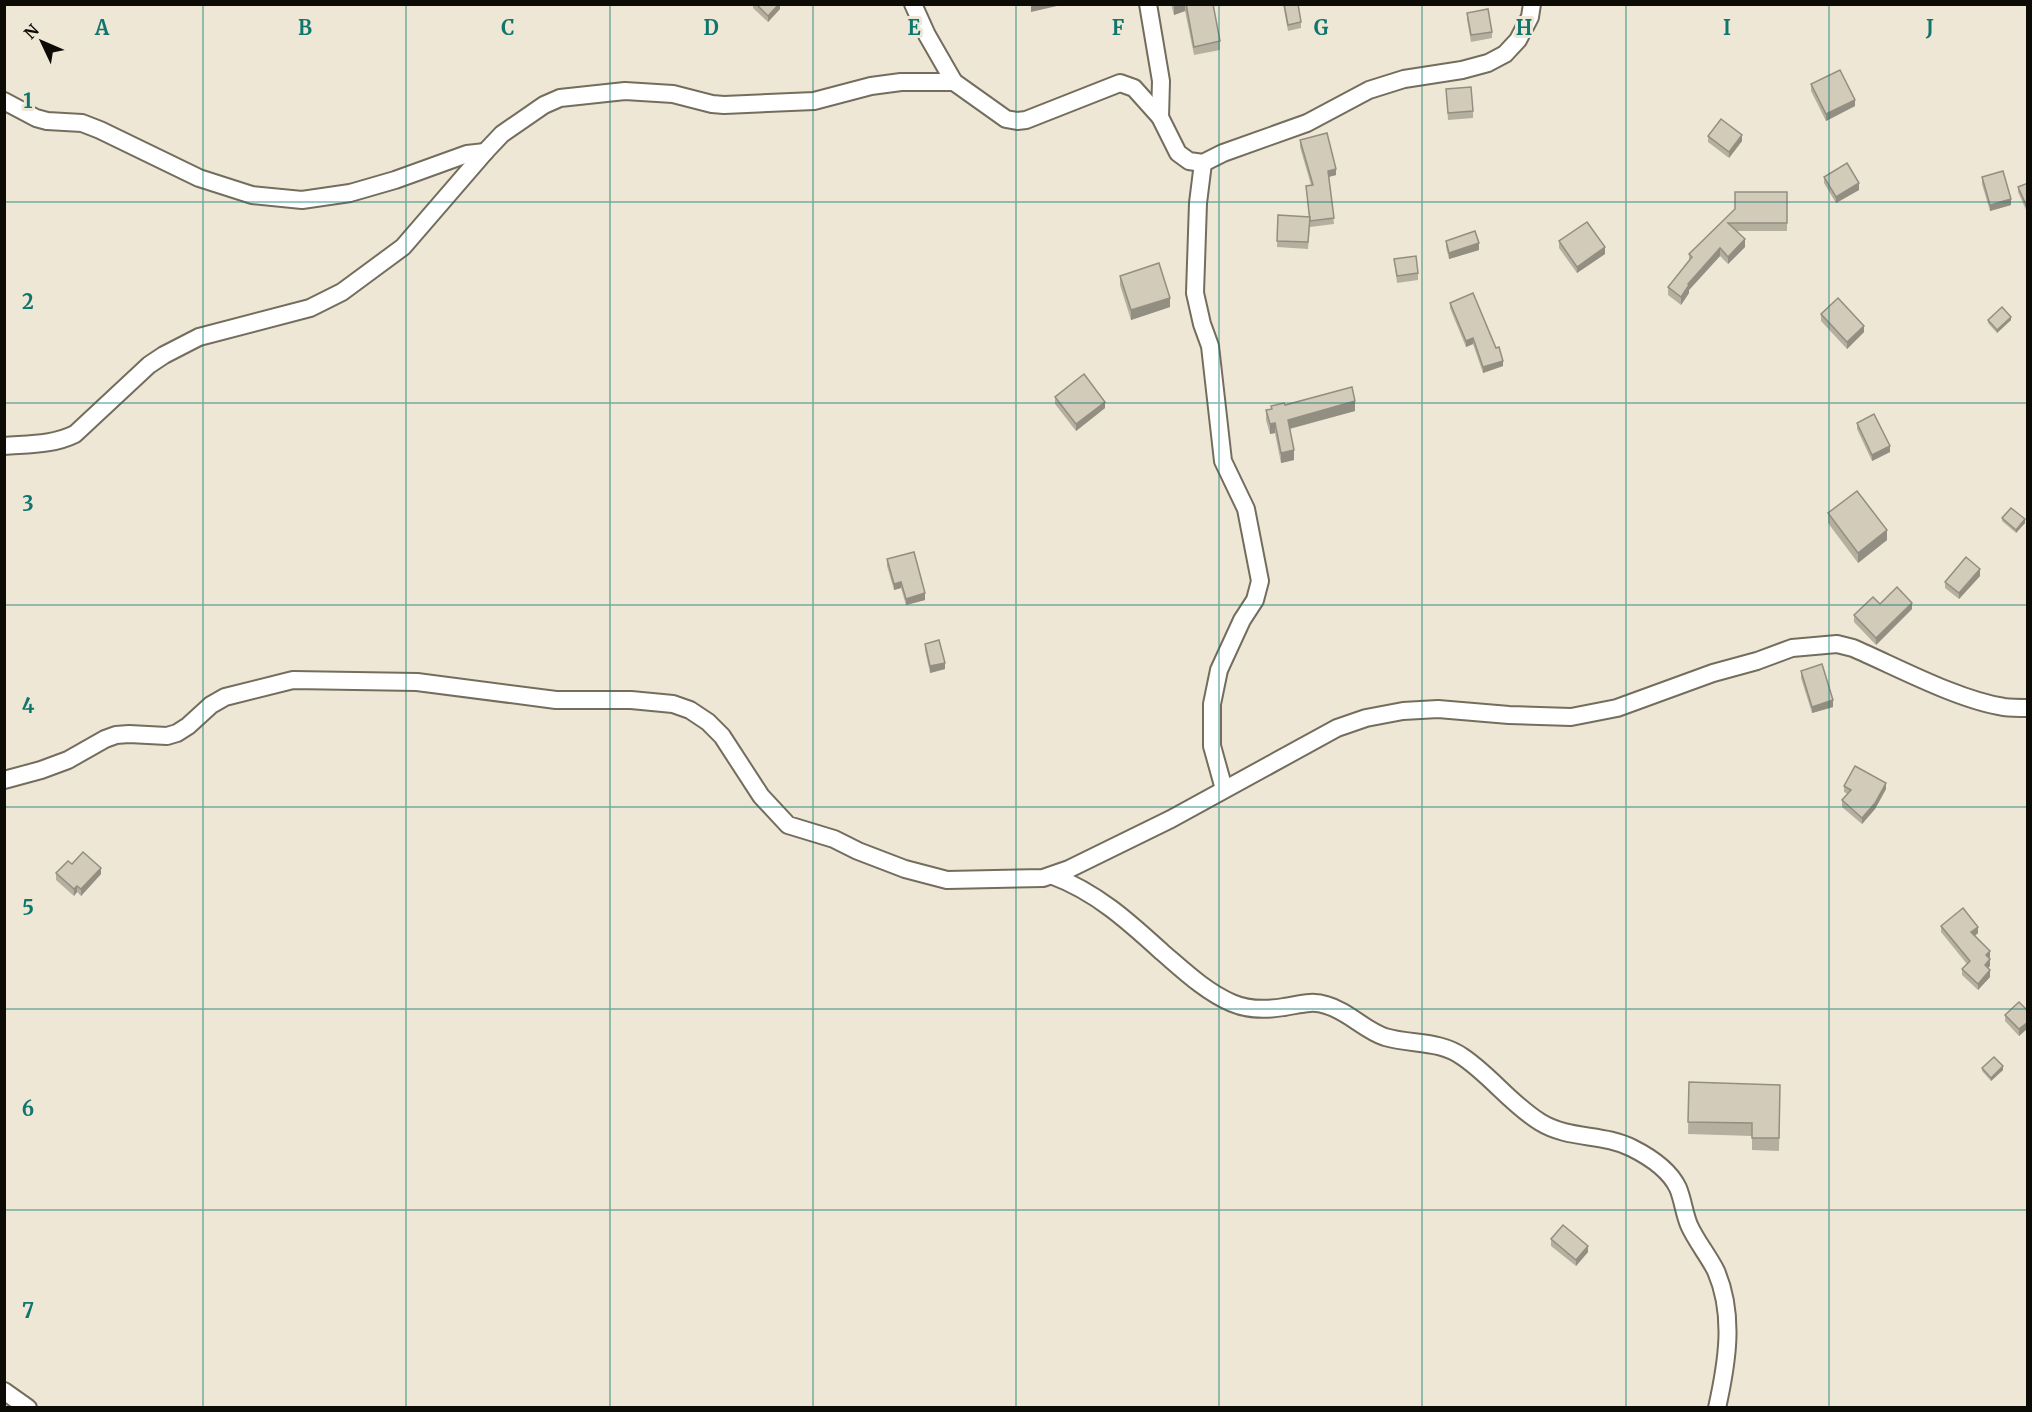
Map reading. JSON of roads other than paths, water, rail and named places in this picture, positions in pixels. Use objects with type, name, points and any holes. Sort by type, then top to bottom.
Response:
[{"type":"street","points":[[913,4],[927,35],[954,82],[1006,119],[1026,120],[1120,83],[1134,88],[1160,117],[1178,153],[1189,161],[1203,163],[1223,153],[1307,123],[1369,90],[1404,79],[1462,70],[1488,63],[1505,54],[1518,40],[1530,17],[1532,4]]},
{"type":"street","points":[[1148,4],[1161,81],[1160,117]]},
{"type":"street","points":[[4,446],[53,442],[68,438],[149,365],[164,355],[199,337],[310,308],[342,292],[403,247],[502,134],[544,105],[560,98],[625,91],[652,91],[724,105],[802,102],[871,86],[901,82],[954,82]]},
{"type":"street","points":[[4,101],[36,118],[82,123],[199,178],[252,195],[302,200],[350,193],[459,157],[485,152]]},
{"type":"street","points":[[1203,163],[1196,240],[1195,293],[1210,346],[1223,460],[1246,509],[1260,581],[1255,600],[1242,620],[1219,670],[1212,704],[1212,746],[1224,789]]},
{"type":"street","points":[[4,780],[68,760],[116,735],[167,736],[177,733],[211,705],[225,697],[293,680],[417,682],[556,700],[631,700],[673,704],[690,710],[723,736],[761,796],[788,825],[834,839],[858,851],[905,868],[947,880],[989,880],[1053,876],[1171,819],[1337,728],[1366,718],[1403,711],[1438,709],[1509,716],[1571,717],[1617,708],[1713,673],[1757,661],[1792,648],[1838,644],[1853,648],[1952,691],[2005,707],[2028,708]]},
{"type":"street","points":[[1053,876],[1077,885],[1094,895],[1185,971],[1208,989],[1232,1003],[1255,1010],[1304,1002],[1326,1004],[1367,1029],[1387,1037],[1436,1044],[1463,1057],[1510,1099],[1548,1127],[1580,1136],[1616,1141],[1652,1159],[1664,1169],[1678,1189],[1690,1228],[1711,1261],[1722,1291],[1728,1345],[1717,1407]]},
{"type":"street","points":[[4,1391],[28,1407]]}]
